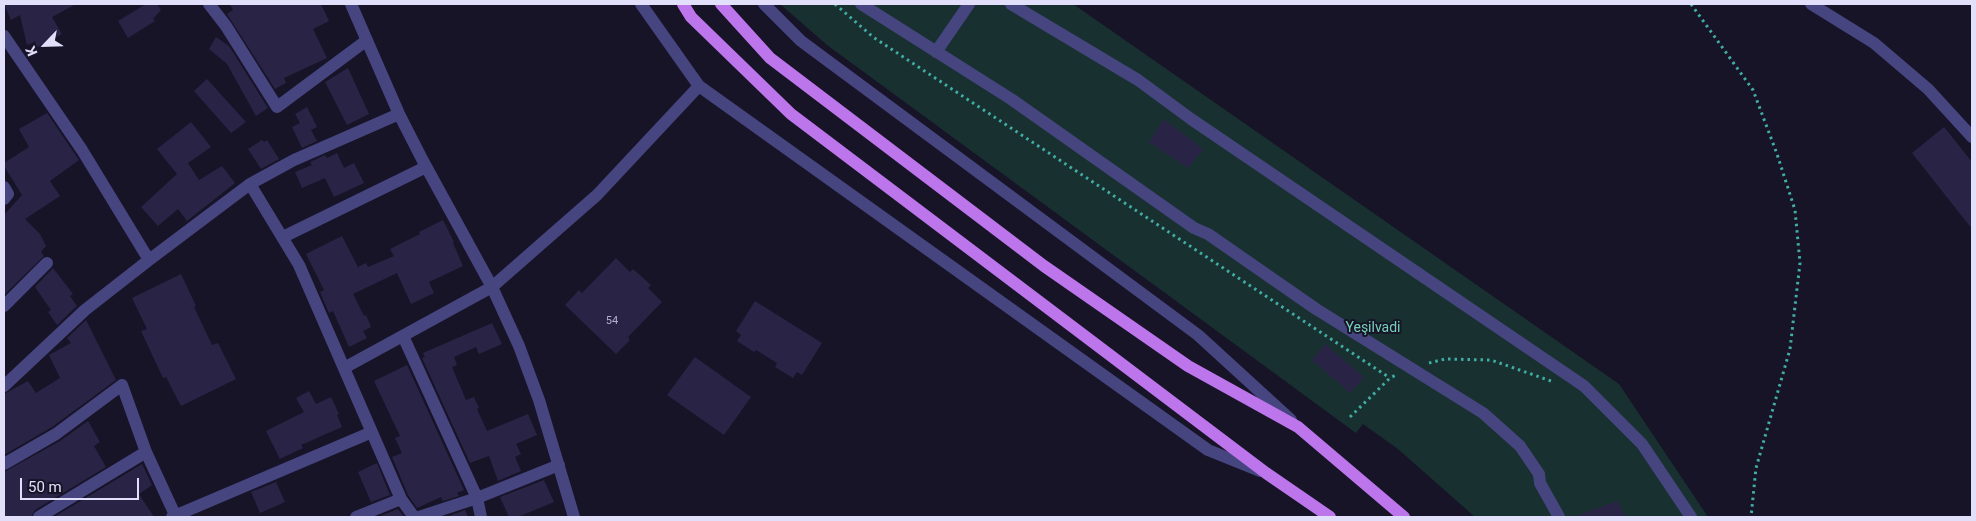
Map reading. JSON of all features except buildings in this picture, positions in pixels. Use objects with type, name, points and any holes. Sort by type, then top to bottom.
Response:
[{"type":"main road","points":[[682,4],[691,17],[791,114],[1266,473],[1330,517]]},
{"type":"main road","points":[[721,4],[770,58],[1044,266],[1188,366],[1298,427],[1404,517]]},
{"type":"street","points":[[209,4],[226,26],[277,106],[367,40]]},
{"type":"street","points":[[351,4],[399,114],[492,286],[519,346],[539,400],[559,465],[572,517]]},
{"type":"street","points":[[642,4],[699,86],[1208,450],[1266,473]]},
{"type":"street","points":[[764,4],[801,42],[1198,335],[1298,427]]},
{"type":"street","points":[[861,4],[1011,99],[1194,228],[1208,234],[1316,309],[1483,412],[1520,446],[1539,474],[1540,483],[1558,517]]},
{"type":"street","points":[[936,52],[969,4]]},
{"type":"street","points":[[1011,4],[1138,80],[1191,119],[1584,386],[1642,444],[1691,517]]},
{"type":"street","points":[[1811,4],[1874,43],[1928,89],[1972,137]]},
{"type":"street","points":[[4,36],[82,150],[149,260]]},
{"type":"street","points":[[344,368],[492,286],[597,195],[699,86]]},
{"type":"street","points":[[4,386],[85,310],[250,184],[294,160],[399,114]]},
{"type":"street","points":[[283,237],[426,167]]},
{"type":"street","points":[[250,184],[299,265],[401,499],[414,517]]},
{"type":"street","points":[[4,187],[8,194],[4,199]]},
{"type":"street","points":[[4,306],[47,263]]},
{"type":"street","points":[[403,336],[477,498],[481,517]]},
{"type":"street","points":[[4,464],[56,434],[122,385],[146,452],[174,517],[372,432]]},
{"type":"street","points":[[39,517],[146,452]]},
{"type":"street","points":[[419,517],[477,498],[559,465]]},
{"type":"street","points":[[356,517],[401,499]]},
{"type":"path","points":[[835,4],[873,37],[1390,378]]},
{"type":"path","points":[[1691,4],[1753,90],[1777,154],[1795,210],[1800,263],[1790,348],[1756,468],[1751,517]]},
{"type":"path","points":[[1350,417],[1390,378],[1411,368],[1445,359],[1491,360],[1544,380],[1560,382]]},
{"type":"green space","name":"Yeşilvadi","points":[[780,4],[1073,4],[1619,384],[1708,517],[1475,517],[1398,449],[1363,424],[1356,433],[827,45]]}]
